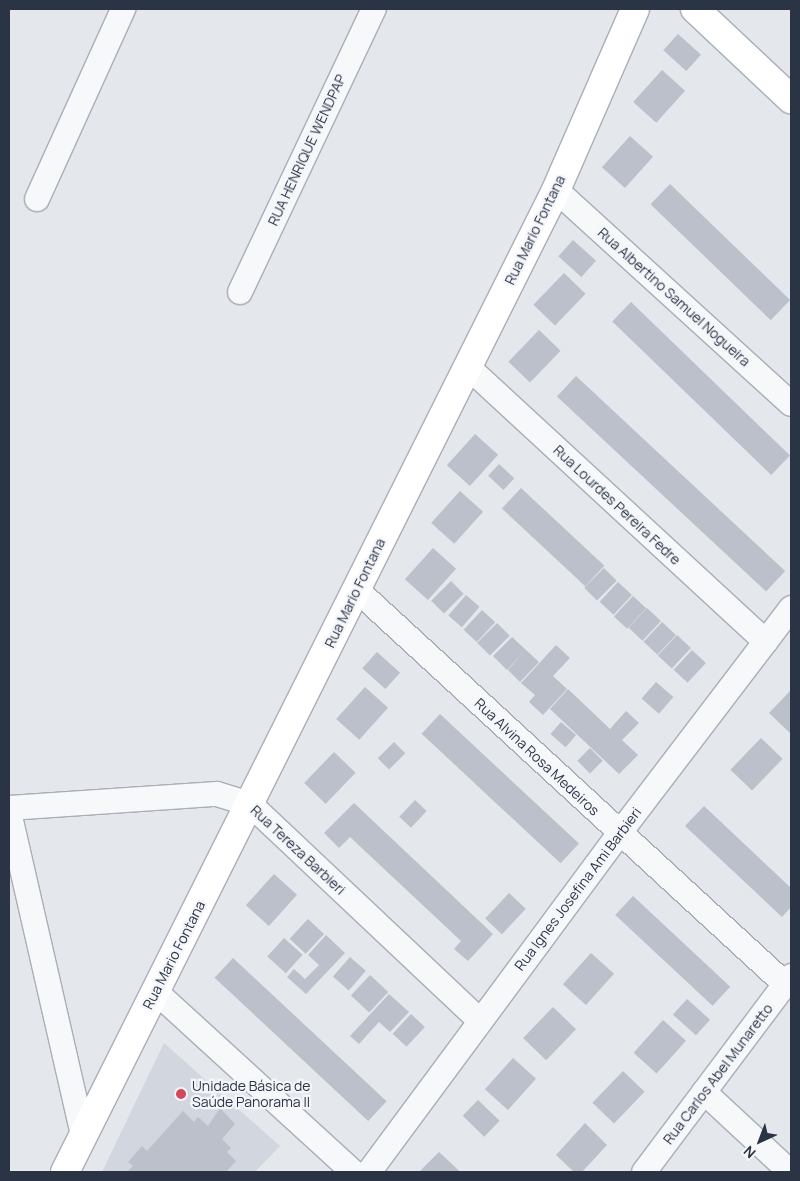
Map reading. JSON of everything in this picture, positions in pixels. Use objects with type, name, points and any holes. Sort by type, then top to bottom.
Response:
[{"type":"street","points":[[37,199],[124,9]]},
{"type":"street","name":"RUA HENRIQUE WENDPAP","points":[[240,292],[374,9]]},
{"type":"street","name":"Rua Mario Fontana","points":[[65,1172],[556,190],[635,9]]},
{"type":"street","points":[[695,9],[791,99]]},
{"type":"street","name":"Rua Albertino Samuel Nogueira","points":[[556,190],[791,404]]},
{"type":"street","name":"Rua Lourdes Pereira Fedre","points":[[468,367],[766,642]]},
{"type":"street","name":"Rua Alvina Rosa Medeiros","points":[[357,590],[619,834],[788,980]]},
{"type":"street","name":"Rua Ignes Josefina Ami Barbieri","points":[[369,1172],[619,834],[791,608]]},
{"type":"street","name":"Rua Tereza Barbieri","points":[[9,810],[217,794],[250,804],[480,1021]]},
{"type":"street","points":[[9,810],[83,1135]]},
{"type":"street","name":"Rua Carlos Abel Munaretto","points":[[644,1172],[788,980]]},
{"type":"street","points":[[155,991],[353,1172]]},
{"type":"street","points":[[704,1092],[790,1172]]},
{"type":"shaded area","name":"Unidade Básica de Saúde Panorama II","points":[[164,1043],[280,1146],[255,1172],[102,1172]]},
{"type":"building","points":[[678,34],[701,55],[686,71],[663,50]]},
{"type":"building","points":[[662,70],[685,91],[656,123],[633,102]]},
{"type":"building","points":[[630,136],[653,157],[625,188],[602,167]]},
{"type":"building","points":[[670,184],[790,300],[771,320],[651,204]]},
{"type":"building","points":[[573,240],[596,261],[581,277],[558,256]]},
{"type":"building","points":[[564,273],[586,294],[555,325],[533,305]]},
{"type":"building","points":[[631,302],[790,456],[771,475],[612,321]]},
{"type":"building","points":[[539,330],[561,351],[530,382],[508,362]]},
{"type":"building","points":[[576,376],[785,571],[766,592],[557,396]]},
{"type":"building","points":[[475,434],[498,455],[470,486],[447,465]]},
{"type":"building","points":[[499,464],[514,478],[503,490],[488,476]]},
{"type":"building","points":[[521,488],[604,566],[585,586],[502,508]]},
{"type":"building","points":[[460,491],[483,512],[454,544],[431,523]]},
{"type":"building","points":[[433,548],[456,569],[428,600],[405,579]]},
{"type":"building","points":[[604,568],[617,581],[597,601],[584,588]]},
{"type":"building","points":[[451,581],[464,594],[444,614],[431,601]]},
{"type":"building","points":[[618,582],[632,595],[613,615],[600,602]]},
{"type":"building","points":[[466,595],[480,607],[462,627],[448,615]]},
{"type":"building","points":[[633,596],[646,608],[627,629],[614,616]]},
{"type":"building","points":[[647,608],[661,621],[642,641],[629,628]]},
{"type":"building","points":[[482,610],[495,622],[477,642],[464,630]]},
{"type":"building","points":[[662,622],[676,635],[657,655],[644,642]]},
{"type":"building","points":[[497,623],[510,636],[490,656],[477,643]]},
{"type":"building","points":[[677,635],[691,648],[672,668],[658,655]]},
{"type":"building","points":[[512,637],[539,662],[520,682],[508,670],[524,651],[507,670],[493,656]]},
{"type":"building","points":[[556,645],[570,658],[553,676],[567,689],[543,715],[529,702],[535,695],[521,683]]},
{"type":"building","points":[[692,650],[706,663],[687,683],[674,670]]},
{"type":"building","points":[[377,652],[400,673],[385,689],[362,668]]},
{"type":"building","points":[[656,682],[673,697],[659,714],[642,699]]},
{"type":"building","points":[[365,687],[388,708],[359,740],[336,719]]},
{"type":"building","points":[[568,689],[610,729],[626,711],[639,723],[622,740],[638,755],[619,774],[550,709]]},
{"type":"building","points":[[791,690],[791,734],[769,713]]},
{"type":"building","points":[[440,714],[579,844],[561,863],[422,734]]},
{"type":"building","points":[[561,722],[576,735],[566,747],[551,734]]},
{"type":"building","points":[[761,738],[783,759],[752,790],[730,770]]},
{"type":"building","points":[[394,742],[405,753],[389,770],[378,758]]},
{"type":"building","points":[[590,748],[603,761],[590,773],[577,761]]},
{"type":"building","points":[[334,752],[356,773],[326,804],[304,783]]},
{"type":"building","points":[[415,800],[427,811],[411,828],[399,817]]},
{"type":"building","points":[[354,803],[493,934],[468,961],[454,949],[461,941],[350,837],[339,848],[324,833]]},
{"type":"building","points":[[704,806],[791,888],[791,907],[782,917],[685,826]]},
{"type":"building","points":[[274,874],[297,895],[269,926],[246,905]]},
{"type":"building","points":[[509,893],[526,909],[502,934],[485,919]]},
{"type":"building","points":[[633,896],[730,987],[713,1006],[615,915]]},
{"type":"building","points":[[308,919],[324,934],[306,954],[290,939]]},
{"type":"building","points":[[326,935],[345,953],[306,994],[287,977],[294,969],[305,979],[319,965],[308,955]]},
{"type":"building","points":[[284,938],[303,955],[286,973],[267,957]]},
{"type":"building","points":[[591,953],[614,974],[586,1005],[563,984]]},
{"type":"building","points":[[350,957],[366,971],[349,990],[333,977]]},
{"type":"building","points":[[233,958],[387,1101],[368,1121],[215,978]]},
{"type":"building","points":[[370,975],[388,992],[369,1013],[351,995]]},
{"type":"building","points":[[389,994],[409,1012],[390,1032],[379,1022],[359,1044],[350,1036]]},
{"type":"building","points":[[687,999],[710,1020],[696,1035],[673,1015]]},
{"type":"building","points":[[553,1007],[576,1029],[546,1060],[523,1038]]},
{"type":"building","points":[[411,1014],[425,1027],[406,1047],[393,1034]]},
{"type":"building","points":[[663,1020],[686,1041],[657,1073],[634,1053]]},
{"type":"building","points":[[513,1058],[536,1079],[508,1110],[485,1089]]},
{"type":"building","points":[[623,1071],[645,1092],[614,1123],[592,1103]]},
{"type":"building","points":[[478,1100],[500,1121],[484,1137],[463,1116]]},
{"type":"building","points":[[220,1108],[235,1124],[222,1139],[231,1148],[227,1152],[236,1161],[226,1172],[127,1172],[133,1166],[128,1162],[142,1146],[147,1151],[183,1111],[194,1122],[198,1117],[208,1126]]},
{"type":"building","points":[[585,1123],[607,1145],[582,1172],[574,1172],[556,1155]]},
{"type":"building","points":[[439,1152],[453,1165],[460,1172],[419,1172]]},
{"type":"place","name":"Unidade Básica de Saúde Panorama II","points":[[181,1094]]}]
